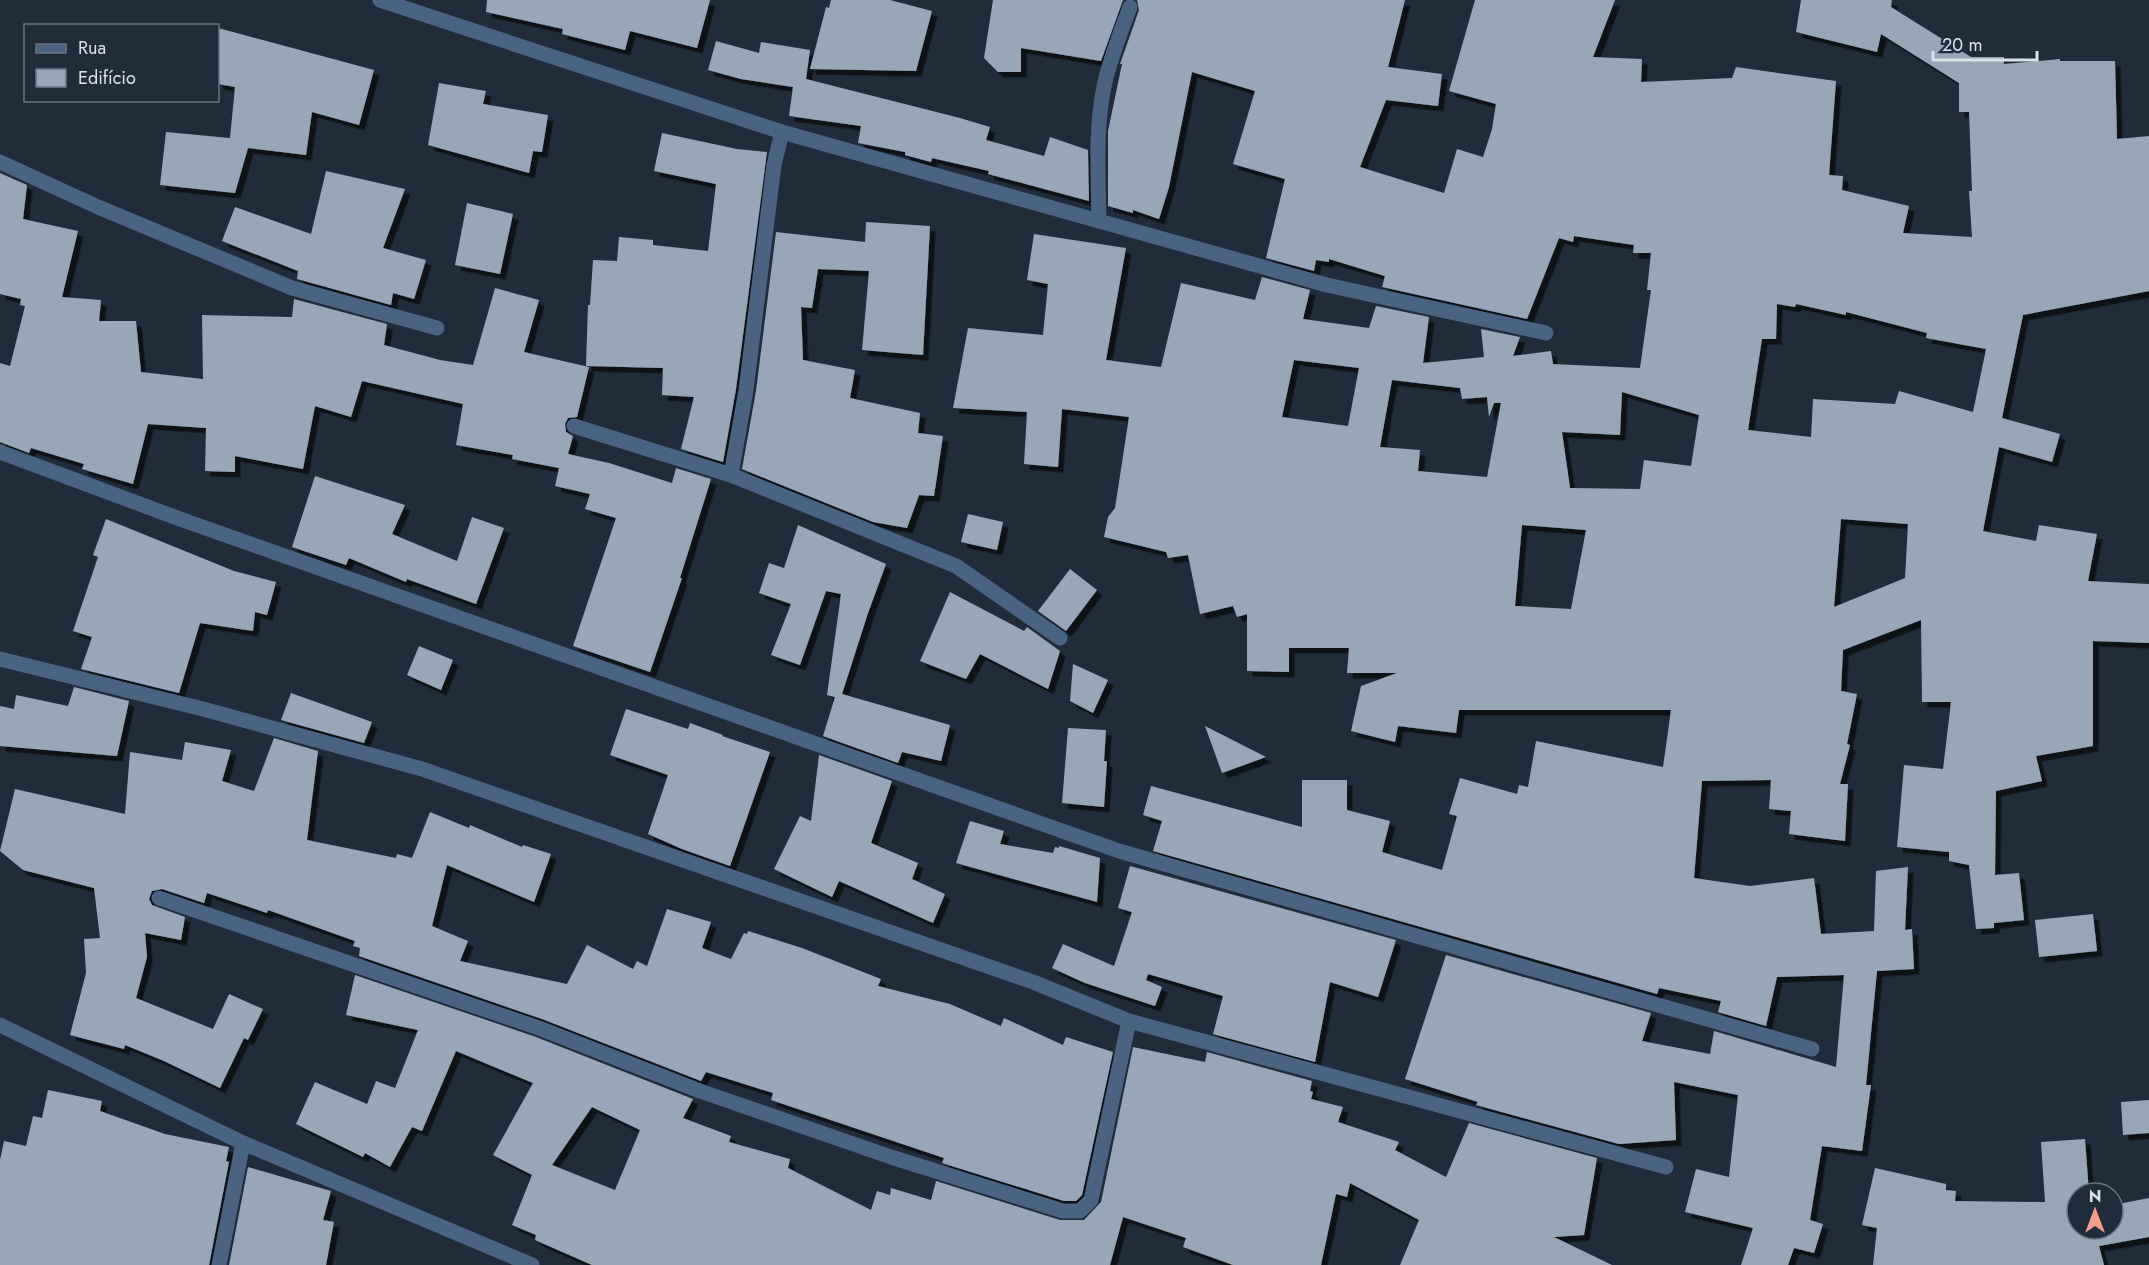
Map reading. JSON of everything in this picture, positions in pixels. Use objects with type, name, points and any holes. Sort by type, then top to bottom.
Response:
[{"type":"street","points":[[380,0],[782,132],[1328,285],[1546,333]]},
{"type":"street","points":[[1099,220],[1098,149],[1105,84],[1112,55],[1130,7]]},
{"type":"street","points":[[731,475],[746,390],[773,176],[782,132]]},
{"type":"street","points":[[0,162],[98,207],[292,288],[437,328]]},
{"type":"street","points":[[574,426],[731,475],[956,566],[1060,638]]},
{"type":"street","points":[[0,452],[180,519],[1119,851],[1812,1049]]},
{"type":"street","points":[[0,659],[203,709],[422,769],[1033,981],[1129,1020],[1666,1167]]},
{"type":"street","points":[[159,898],[539,1028],[700,1091],[891,1157],[1063,1211],[1080,1211],[1091,1200],[1129,1020]]},
{"type":"street","points":[[0,1025],[243,1143],[532,1265]]},
{"type":"street","points":[[219,1265],[243,1143]]},
{"type":"building","points":[[487,0],[710,0],[697,48],[630,31],[625,50],[562,34],[563,29],[486,12]]},
{"type":"building","points":[[831,0],[890,0],[932,11],[916,71],[810,69],[826,7],[829,8]]},
{"type":"building","points":[[993,0],[1123,0],[1101,61],[1021,48],[1021,72],[998,72],[984,58]]},
{"type":"building","points":[[1137,0],[1405,0],[1388,67],[1442,74],[1438,106],[1386,100],[1360,167],[1444,193],[1457,149],[1483,157],[1492,129],[1496,104],[1449,91],[1475,0],[1615,0],[1593,57],[1642,59],[1641,82],[1732,78],[1736,67],[1836,81],[1829,175],[1843,176],[1842,190],[1909,206],[1903,233],[1972,237],[1969,191],[1972,191],[1969,112],[1959,112],[1959,83],[1881,34],[1877,52],[1796,32],[1801,0],[1892,0],[1891,7],[1971,57],[2004,57],[2004,64],[2060,59],[2060,61],[2115,61],[2117,139],[2149,136],[2149,291],[2023,315],[2002,418],[2060,434],[2052,462],[1999,447],[1983,531],[2036,541],[2039,525],[2097,534],[2088,581],[2149,584],[2149,643],[2093,641],[2093,746],[2036,756],[2042,781],[1996,791],[1995,875],[2019,873],[2024,920],[1994,923],[1994,928],[1976,929],[1969,865],[1949,861],[1949,852],[1897,847],[1904,765],[1943,769],[1951,702],[1922,702],[1921,620],[1843,650],[1841,691],[1857,694],[1847,744],[1850,745],[1840,784],[1848,784],[1845,841],[1789,834],[1791,811],[1769,809],[1771,780],[1702,781],[1694,878],[1750,886],[1814,878],[1821,934],[1874,931],[1876,871],[1908,867],[1905,930],[1912,929],[1914,969],[1877,971],[1866,1085],[1871,1085],[1862,1151],[1822,1146],[1810,1220],[1823,1224],[1814,1253],[1794,1248],[1788,1265],[1741,1265],[1753,1228],[1685,1212],[1696,1169],[1729,1177],[1738,1095],[1674,1082],[1676,1140],[1619,1144],[1476,1105],[1478,1102],[1405,1079],[1446,955],[1651,1013],[1642,1041],[1710,1054],[1714,1031],[1836,1067],[1844,975],[1777,977],[1766,1026],[1718,1012],[1721,1001],[1659,988],[1657,994],[1153,851],[1162,821],[1143,815],[1151,786],[1302,827],[1302,780],[1347,780],[1347,810],[1390,821],[1382,852],[1442,870],[1457,816],[1449,814],[1460,778],[1517,794],[1519,785],[1528,787],[1536,741],[1663,767],[1671,710],[1459,710],[1456,733],[1398,726],[1395,742],[1351,731],[1361,686],[1397,673],[1347,673],[1349,648],[1289,648],[1289,672],[1247,671],[1247,614],[1237,617],[1233,606],[1200,614],[1188,555],[1168,558],[1166,552],[1104,537],[1108,517],[1115,508],[1129,417],[1062,409],[1058,467],[1024,464],[1027,412],[953,408],[968,328],[1043,335],[1048,284],[1027,280],[1034,234],[1126,248],[1106,360],[1161,367],[1181,283],[1255,300],[1262,277],[1310,290],[1303,319],[1369,328],[1376,306],[1429,317],[1423,363],[1484,357],[1481,329],[1520,337],[1513,356],[1551,351],[1553,364],[1640,368],[1651,290],[1647,290],[1651,253],[1633,253],[1634,245],[1574,236],[1573,242],[1559,238],[1527,319],[1382,287],[1385,276],[1329,259],[1329,262],[1316,260],[1314,271],[1266,258],[1285,179],[1233,164],[1255,91],[1192,72],[1169,187],[1159,219],[1133,210],[1133,213],[1108,206],[1108,131],[1122,64],[1120,64],[1139,10]],"holes":[[[1777,304],[1795,307],[1796,304],[1846,315],[1846,312],[1927,333],[1926,338],[1986,349],[1973,412],[1899,391],[1895,404],[1813,399],[1811,437],[1748,430],[1762,339],[1776,339]],[[1294,360],[1359,368],[1348,426],[1282,417]],[[1392,380],[1460,388],[1462,399],[1487,397],[1489,417],[1494,403],[1501,403],[1487,477],[1418,471],[1420,450],[1380,447]],[[1622,392],[1699,415],[1691,466],[1644,460],[1640,489],[1570,488],[1562,432],[1620,435]],[[1841,519],[1908,524],[1905,578],[1834,607]],[[1522,525],[1586,530],[1571,609],[1515,606]]]},
{"type":"building","points":[[219,28],[374,70],[359,125],[312,112],[306,155],[248,148],[235,193],[160,185],[166,132],[230,138],[235,87],[219,84]]},
{"type":"building","points":[[716,41],[759,53],[761,42],[810,50],[806,79],[990,127],[986,140],[1044,156],[1050,137],[1088,150],[1089,201],[988,174],[989,171],[932,158],[931,162],[905,155],[905,152],[858,143],[861,126],[789,116],[793,87],[741,79],[708,70]]},
{"type":"building","points":[[439,83],[486,91],[483,104],[548,115],[542,152],[533,151],[529,173],[428,145]]},
{"type":"building","points":[[662,133],[737,149],[767,152],[736,389],[723,462],[681,449],[694,397],[662,395],[663,368],[586,366],[588,305],[590,305],[593,260],[617,261],[619,237],[653,240],[653,245],[708,251],[716,184],[654,171]]},
{"type":"building","points":[[326,171],[405,189],[383,248],[426,260],[414,299],[393,293],[391,305],[297,279],[298,271],[222,241],[235,207],[311,234]]},
{"type":"building","points":[[0,173],[27,185],[23,219],[78,231],[62,297],[101,300],[99,321],[136,321],[141,372],[203,379],[202,315],[292,317],[294,299],[387,324],[384,345],[440,360],[473,365],[495,288],[539,300],[524,352],[589,367],[577,417],[568,418],[565,424],[566,432],[573,436],[568,454],[609,463],[672,483],[676,468],[711,479],[680,578],[682,578],[650,672],[573,646],[616,518],[585,509],[590,494],[555,486],[559,468],[512,459],[513,455],[456,445],[463,404],[362,381],[351,417],[315,406],[303,469],[235,456],[235,472],[205,471],[206,428],[148,424],[133,484],[82,469],[84,464],[31,448],[29,453],[0,442],[0,363],[10,366],[25,306],[20,305],[21,299],[0,294]]},
{"type":"building","points":[[467,203],[513,214],[500,274],[455,265]]},
{"type":"building","points":[[866,222],[930,226],[923,355],[862,350],[869,271],[818,269],[812,308],[801,307],[803,360],[855,370],[850,398],[920,413],[918,433],[943,436],[934,496],[919,495],[907,528],[873,522],[742,469],[756,391],[776,232],[865,242]]},
{"type":"building","points":[[315,476],[405,505],[392,534],[457,561],[472,517],[504,528],[476,604],[407,579],[406,582],[349,558],[346,565],[292,547]]},
{"type":"building","points":[[968,514],[1003,522],[997,550],[961,542]]},
{"type":"building","points":[[106,519],[234,571],[276,582],[267,615],[255,612],[253,631],[200,623],[179,693],[81,669],[92,637],[73,631],[98,557],[93,555]]},
{"type":"building","points":[[798,525],[886,564],[842,694],[950,725],[941,761],[902,752],[898,763],[823,736],[835,697],[827,695],[841,594],[826,591],[800,665],[771,655],[791,604],[759,593],[769,563],[784,568]]},
{"type":"building","points":[[1070,569],[1097,590],[1066,631],[1038,611]]},
{"type":"building","points":[[950,592],[1024,631],[1027,627],[1060,651],[1048,689],[980,654],[966,679],[920,661]]},
{"type":"building","points":[[419,646],[453,660],[441,690],[407,675]]},
{"type":"building","points":[[1073,664],[1108,680],[1093,713],[1070,701]]},
{"type":"building","points":[[74,687],[129,701],[117,756],[0,746],[0,706],[14,709],[16,695],[68,706]]},
{"type":"building","points":[[291,693],[372,722],[364,743],[281,720]]},
{"type":"building","points":[[626,709],[688,729],[690,723],[770,752],[730,866],[648,834],[668,775],[610,755]]},
{"type":"building","points":[[1205,726],[1266,757],[1222,773]]},
{"type":"building","points":[[1068,728],[1106,730],[1104,761],[1107,761],[1104,807],[1062,803]]},
{"type":"building","points":[[274,738],[318,751],[307,840],[396,858],[397,854],[412,858],[430,812],[469,828],[470,825],[522,847],[523,845],[551,854],[534,902],[447,865],[432,926],[468,941],[460,961],[567,984],[587,945],[633,969],[637,961],[647,966],[667,909],[711,922],[702,948],[731,959],[744,933],[747,934],[748,931],[802,948],[881,979],[878,986],[950,1004],[1001,1026],[1004,1018],[1063,1045],[1066,1037],[1113,1052],[1082,1195],[1076,1201],[1064,1201],[942,1163],[944,1158],[771,1100],[773,1093],[706,1072],[701,1081],[542,1019],[359,956],[360,948],[353,946],[355,941],[268,910],[267,913],[207,893],[204,903],[162,889],[152,891],[149,899],[152,905],[185,917],[181,940],[145,933],[147,957],[136,998],[213,1029],[229,994],[263,1009],[248,1040],[244,1038],[220,1088],[125,1045],[124,1049],[70,1035],[86,973],[84,939],[100,938],[94,888],[23,870],[0,851],[15,789],[125,814],[130,752],[182,760],[185,742],[231,750],[222,781],[254,791]]},
{"type":"building","points":[[819,755],[892,781],[871,843],[918,863],[912,879],[945,894],[933,923],[839,881],[832,897],[774,869],[800,816],[811,821]]},
{"type":"building","points":[[970,821],[1004,831],[1000,844],[1053,853],[1055,847],[1059,848],[1059,846],[1100,858],[1097,902],[956,863]]},
{"type":"building","points":[[1130,866],[1396,940],[1378,997],[1330,982],[1315,1062],[1213,1034],[1223,996],[1148,974],[1146,980],[1162,987],[1155,1006],[1085,983],[1052,968],[1063,944],[1114,966],[1132,912],[1118,908]]},
{"type":"building","points":[[2093,914],[2097,951],[2039,957],[2035,920]]},
{"type":"building","points":[[355,975],[536,1037],[693,1099],[683,1118],[731,1136],[729,1142],[790,1159],[788,1168],[871,1210],[877,1191],[890,1195],[891,1188],[931,1200],[936,1181],[1060,1220],[1084,1220],[1101,1202],[1133,1047],[1205,1062],[1207,1052],[1312,1081],[1311,1099],[1343,1107],[1338,1122],[1399,1142],[1395,1150],[1446,1177],[1469,1123],[1597,1158],[1584,1235],[1554,1237],[1612,1265],[1400,1265],[1419,1220],[1350,1183],[1347,1197],[1336,1194],[1321,1265],[1233,1265],[1183,1247],[1186,1238],[1123,1217],[1110,1265],[592,1265],[535,1240],[536,1235],[512,1225],[532,1175],[493,1155],[533,1083],[456,1051],[422,1131],[412,1127],[390,1167],[365,1153],[363,1157],[296,1124],[315,1082],[367,1104],[376,1081],[395,1088],[418,1030],[346,1015]],"holes":[[[592,1107],[640,1130],[615,1190],[552,1165]]]},
{"type":"building","points":[[48,1090],[102,1101],[100,1111],[165,1134],[229,1147],[226,1161],[229,1162],[209,1265],[0,1265],[0,1160],[4,1141],[26,1146],[33,1116],[42,1118]]},
{"type":"building","points":[[2149,1100],[2149,1133],[2123,1135],[2121,1102]]},
{"type":"building","points":[[2085,1139],[2088,1181],[2065,1181],[2065,1241],[2125,1241],[2125,1203],[2149,1198],[2149,1237],[2099,1246],[2104,1265],[1873,1265],[1877,1228],[1862,1225],[1875,1168],[1946,1184],[1946,1190],[1956,1191],[1955,1201],[2045,1202],[2041,1142]]},
{"type":"building","points":[[248,1167],[331,1191],[323,1220],[334,1222],[326,1265],[229,1265]]}]
